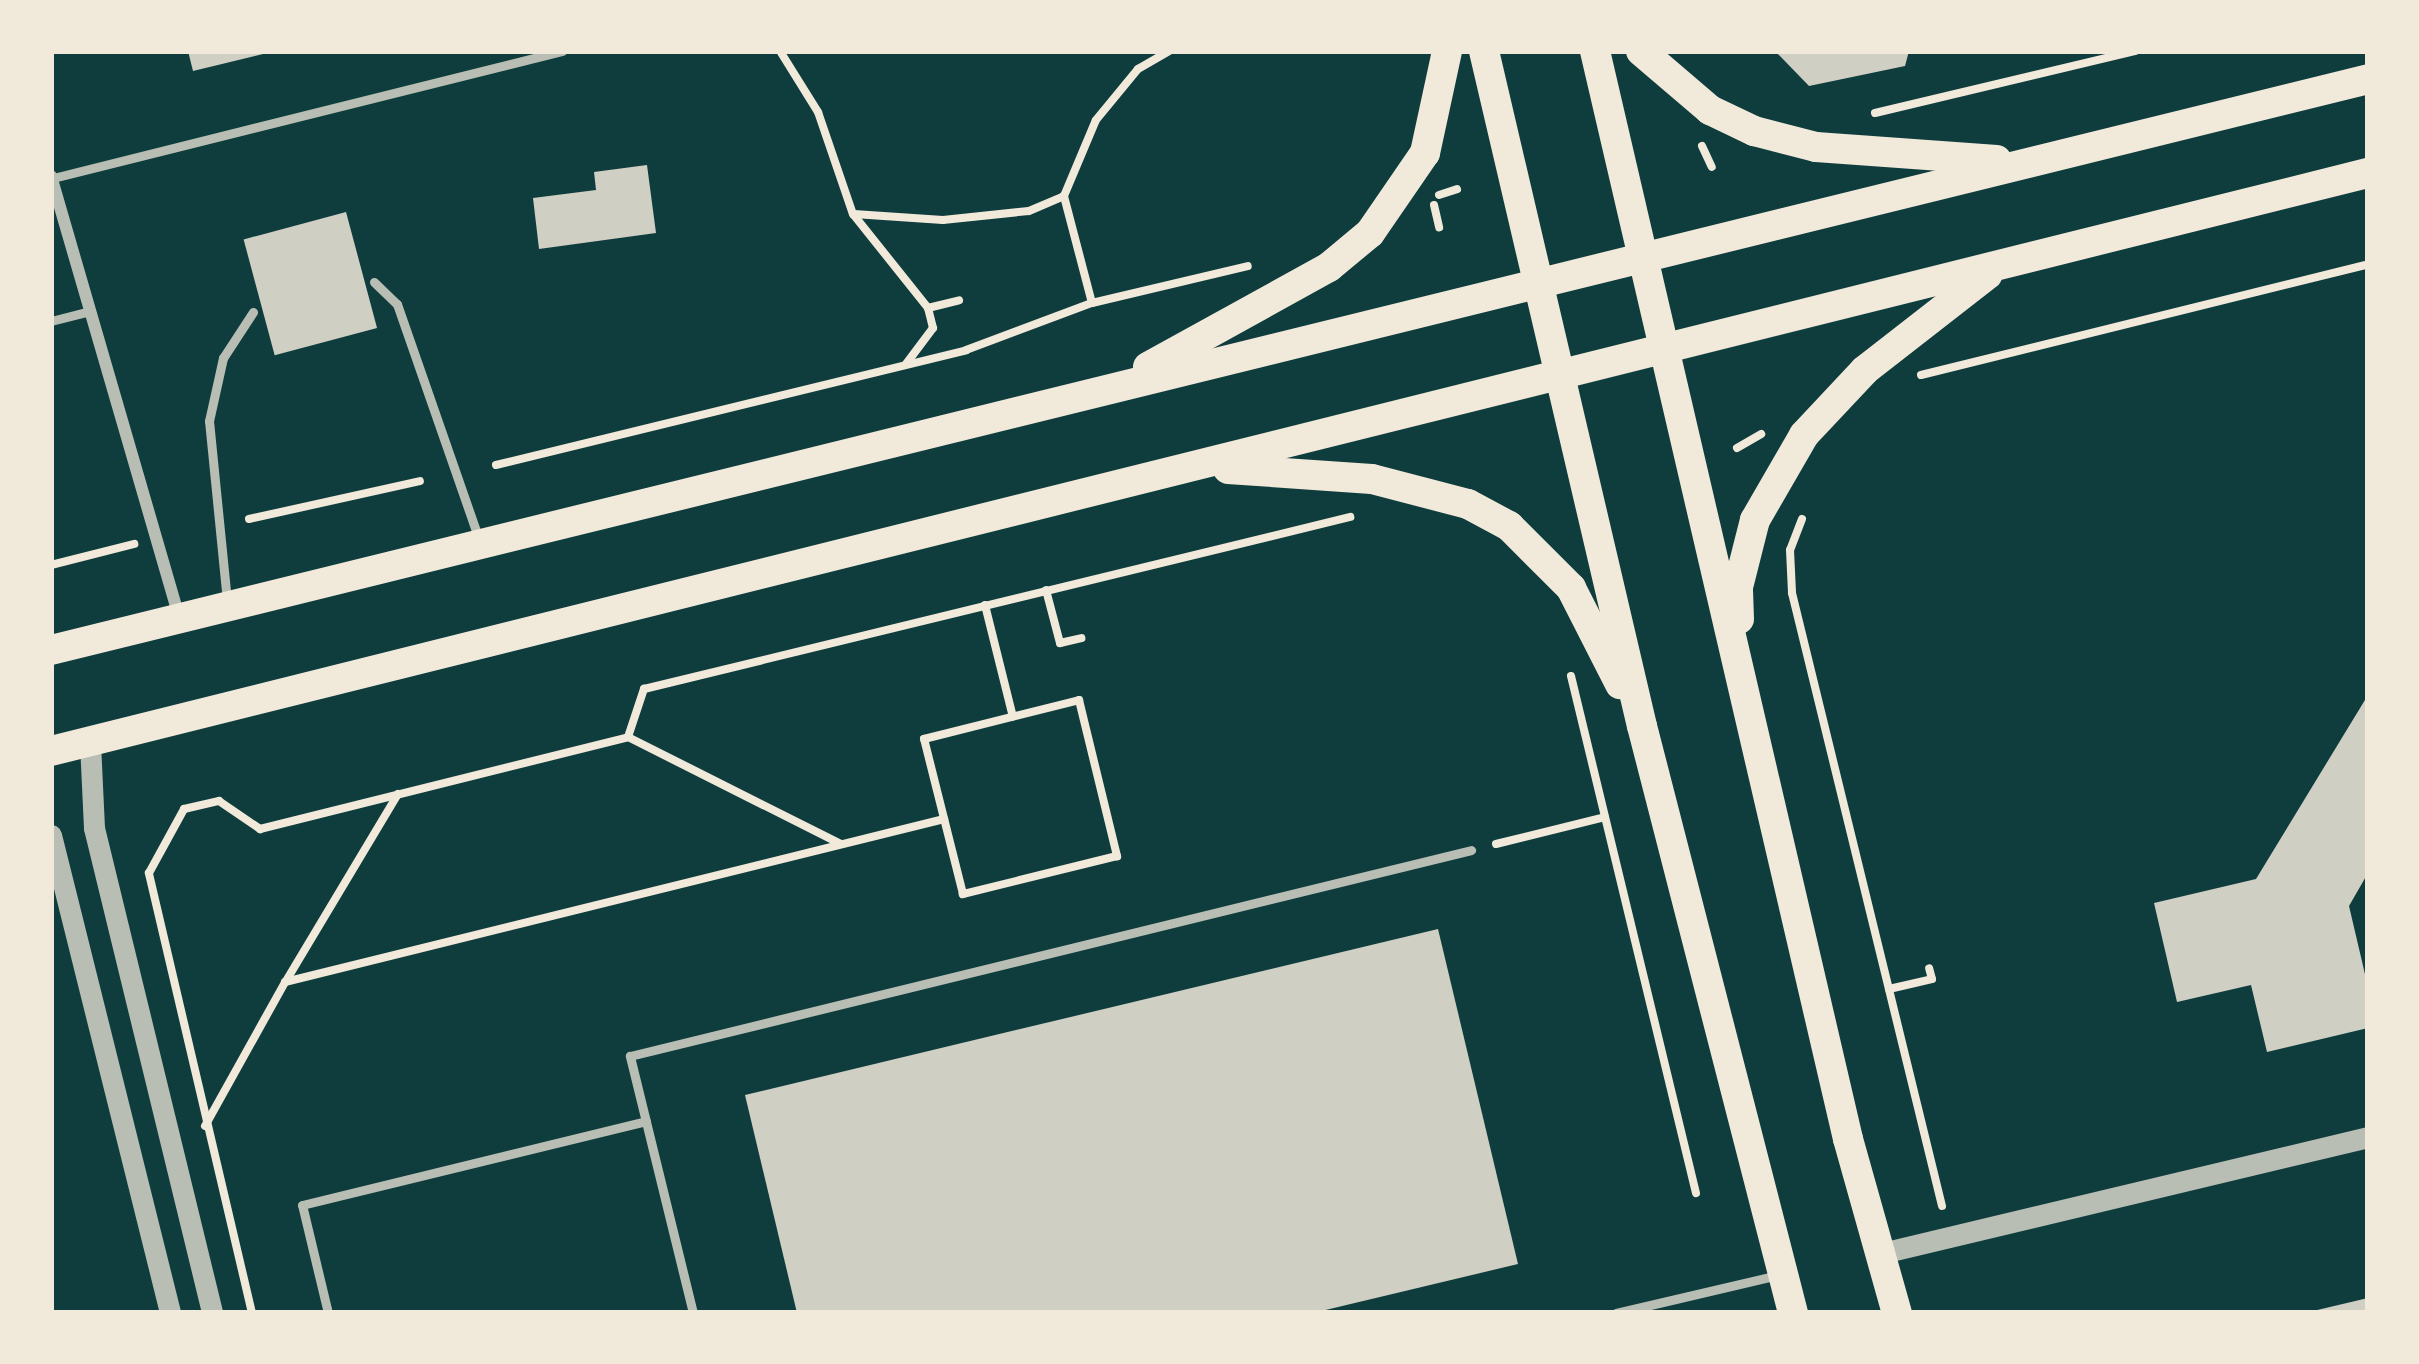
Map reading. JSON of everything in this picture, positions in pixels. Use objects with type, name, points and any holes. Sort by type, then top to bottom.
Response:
[{"type":"main road","points":[[1100,391],[1255,311],[1329,267],[1370,233],[1425,153],[1447,51]]},
{"type":"main road","points":[[1484,51],[1642,726],[1793,1313]]},
{"type":"main road","points":[[1595,51],[1743,697],[1897,1313]]},
{"type":"main road","points":[[1641,51],[1710,110],[1754,131],[1816,147],[2027,162]]},
{"type":"main road","points":[[51,650],[2368,79]]},
{"type":"main road","points":[[51,752],[2368,173]]},
{"type":"main road","points":[[1743,697],[1738,586],[1755,520],[1800,441],[1864,370],[1998,266]]},
{"type":"main road","points":[[1198,467],[1372,479],[1468,503],[1509,526],[1571,588],[1642,726]]},
{"type":"street","points":[[52,177],[180,618]]},
{"type":"street","points":[[90,743],[94,828],[212,1313]]},
{"type":"street","points":[[51,835],[170,1313]]},
{"type":"street","points":[[1879,1253],[2368,1136]]},
{"type":"lane","points":[[52,177],[562,51]]},
{"type":"lane","points":[[374,282],[397,304],[481,544]]},
{"type":"lane","points":[[51,321],[90,311]]},
{"type":"lane","points":[[228,606],[209,421],[223,358],[253,312]]},
{"type":"lane","points":[[693,1313],[630,1056],[1471,850]]},
{"type":"lane","points":[[328,1313],[302,1205],[646,1121]]},
{"type":"lane","points":[[1616,1313],[1783,1273]]},
{"type":"path","points":[[780,51],[818,112],[853,214],[928,308],[934,328],[905,365]]},
{"type":"path","points":[[1092,303],[1064,196],[1096,120],[1138,69],[1169,51]]},
{"type":"path","points":[[1858,116],[2136,51]]},
{"type":"path","points":[[853,214],[943,220],[1029,211],[1064,196]]},
{"type":"path","points":[[1432,197],[1439,227]]},
{"type":"path","points":[[496,465],[966,350],[1092,303],[1264,263]]},
{"type":"path","points":[[1903,384],[1924,374],[2368,264]]},
{"type":"path","points":[[928,308],[959,300]]},
{"type":"path","points":[[1737,448],[1769,429]]},
{"type":"path","points":[[249,519],[420,482]]},
{"type":"path","points":[[1808,507],[1790,550],[1792,593],[1942,1206]]},
{"type":"path","points":[[628,737],[644,689],[1354,516]]},
{"type":"path","points":[[51,565],[135,544]]},
{"type":"path","points":[[1046,590],[1060,643],[1081,638]]},
{"type":"path","points":[[985,605],[1013,717]]},
{"type":"path","points":[[1563,654],[1696,1193]]},
{"type":"path","points":[[1079,700],[1118,856],[963,894],[924,739],[1013,717],[1079,700]]},
{"type":"path","points":[[252,1313],[149,873],[184,809],[219,801],[260,829],[628,737],[842,844]]},
{"type":"path","points":[[205,1126],[398,794]]},
{"type":"path","points":[[1471,850],[1605,817]]},
{"type":"path","points":[[285,982],[944,819]]},
{"type":"path","points":[[1888,989],[1932,979],[1929,968]]},
{"type":"building","points":[[188,51],[267,51],[267,53],[193,71]]},
{"type":"building","points":[[1775,51],[1909,51],[1905,66],[1809,86]]},
{"type":"building","points":[[647,165],[656,233],[539,249],[533,198],[596,190],[594,172]]},
{"type":"building","points":[[346,212],[377,328],[275,355],[244,239]]},
{"type":"building","points":[[2368,695],[2368,873],[2349,906],[2368,987],[2368,1028],[2267,1052],[2251,985],[2177,1002],[2154,903],[2256,879]]},
{"type":"building","points":[[1438,929],[1518,1264],[1313,1313],[797,1313],[745,1095]]},
{"type":"building","points":[[2368,1298],[2368,1313],[2313,1313],[2313,1311]]}]
